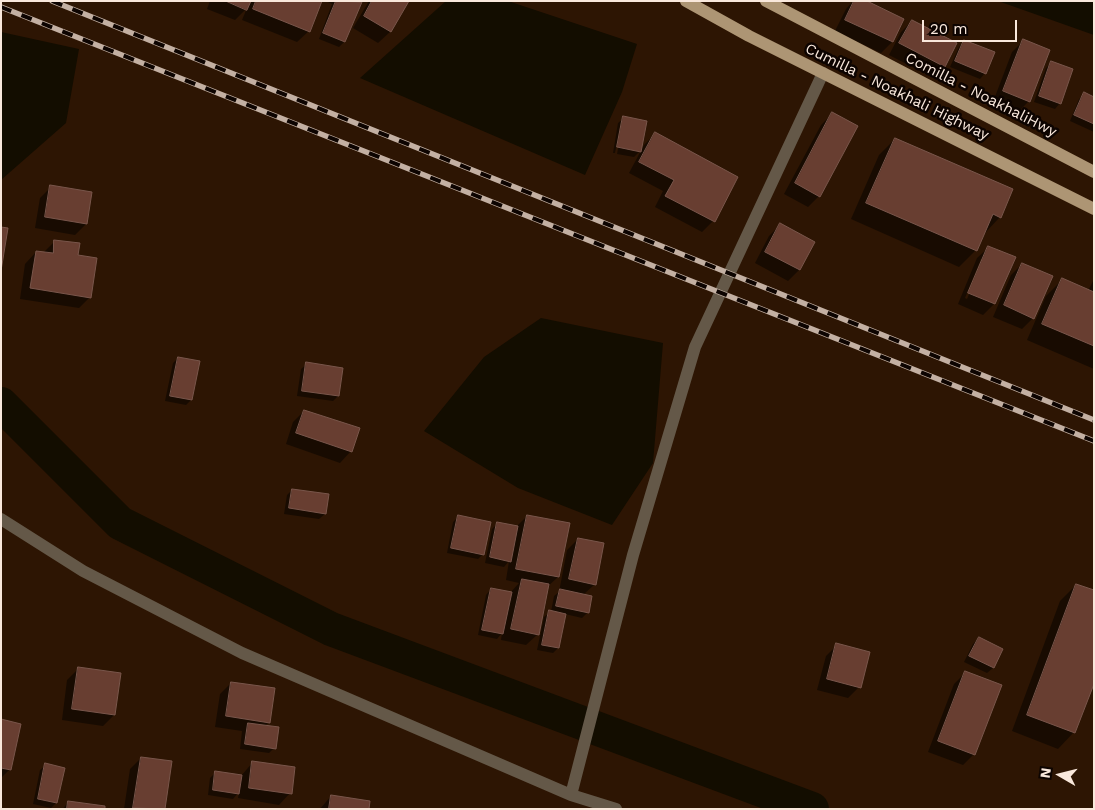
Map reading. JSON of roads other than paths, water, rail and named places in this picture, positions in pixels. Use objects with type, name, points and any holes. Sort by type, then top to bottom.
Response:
[{"type":"main road","name":"Cumilla - Noakhali Highway","points":[[686,1],[823,73],[1094,209]]},
{"type":"main road","name":"Comilla - NoakhaliHwy","points":[[766,1],[1094,172]]},
{"type":"street","points":[[571,795],[573,781],[633,555],[695,347],[823,73]]},
{"type":"street","points":[[1,519],[83,572],[242,653],[571,795],[616,809]]},
{"type":"waterway","points":[[1,404],[120,523],[331,629],[812,809]]},
{"type":"railway","points":[[52,1],[1094,420]]},
{"type":"railway","points":[[1,7],[1094,441]]}]
